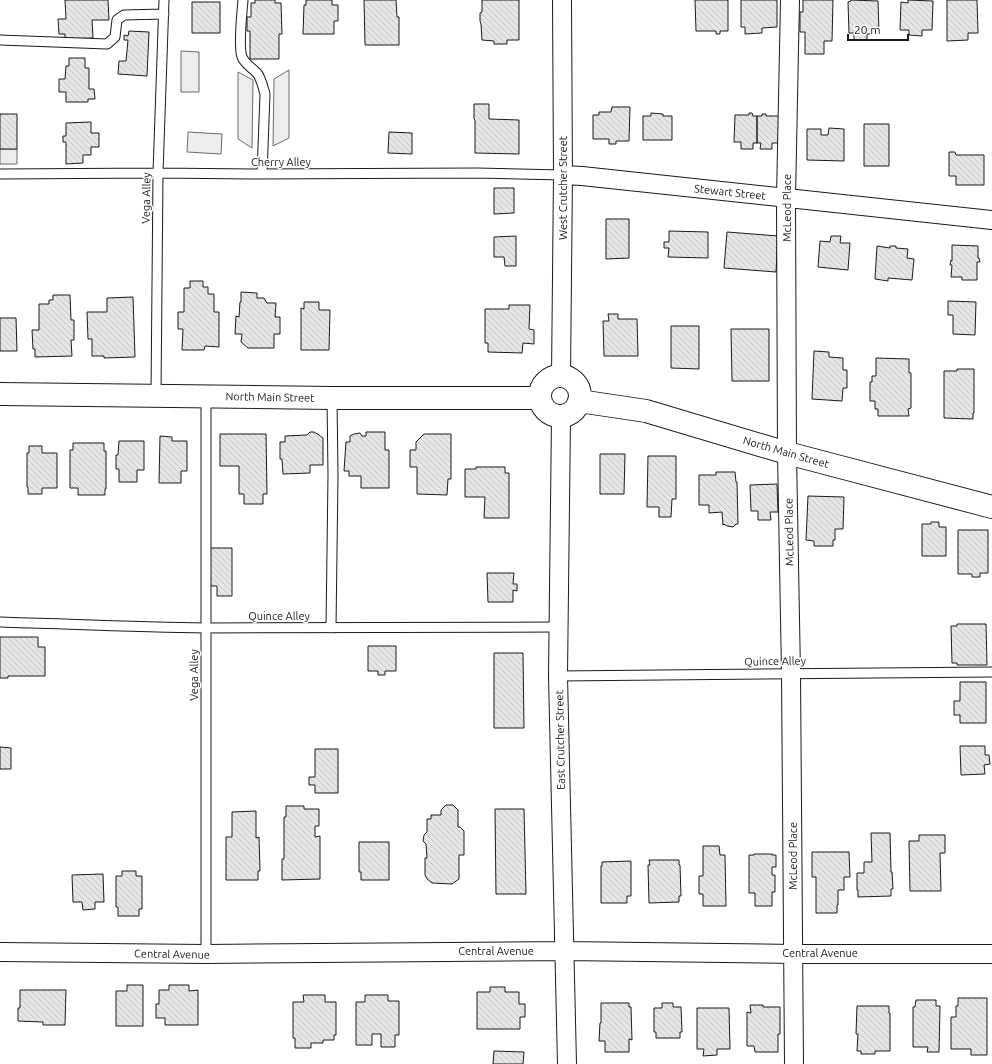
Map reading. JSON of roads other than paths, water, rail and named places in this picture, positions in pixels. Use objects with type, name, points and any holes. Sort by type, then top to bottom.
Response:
[{"type":"street","name":"West Crutcher Street","points":[[561,377],[563,175],[562,0]]},
{"type":"street","name":"McLeod Place","points":[[790,0],[786,198],[787,453],[791,673],[794,1064]]},
{"type":"street","name":"Stewart Street","points":[[563,175],[992,220]]},
{"type":"street","points":[[556,377],[561,377],[568,378],[574,382],[578,387],[580,394],[577,407],[573,412],[561,417],[555,416],[544,409],[540,398],[542,387],[546,382],[556,377]]},
{"type":"street","name":"North Main Street","points":[[0,394],[332,398],[540,398]]},
{"type":"street","name":"North Main Street","points":[[579,401],[646,411],[787,453],[992,507]]},
{"type":"street","name":"East Crutcher Street","points":[[561,417],[558,676],[567,1064]]},
{"type":"street","name":"Central Avenue","points":[[0,952],[206,954],[564,951],[794,954],[992,954]]},
{"type":"lane","name":"Vega Alley","points":[[156,396],[158,173],[164,0]]},
{"type":"lane","points":[[243,0],[240,41],[242,57],[248,66],[258,74],[265,94],[262,174]]},
{"type":"lane","points":[[0,40],[107,44],[115,37],[117,20],[124,15],[164,14]]},
{"type":"lane","name":"Cherry Alley","points":[[0,174],[477,173],[563,175]]},
{"type":"lane","name":"Vega Alley","points":[[206,396],[206,954]]},
{"type":"lane","points":[[331,628],[333,475],[332,398]]},
{"type":"lane","name":"Quince Alley","points":[[0,622],[206,628],[558,627]]},
{"type":"lane","name":"Quince Alley","points":[[558,676],[992,672]]}]
